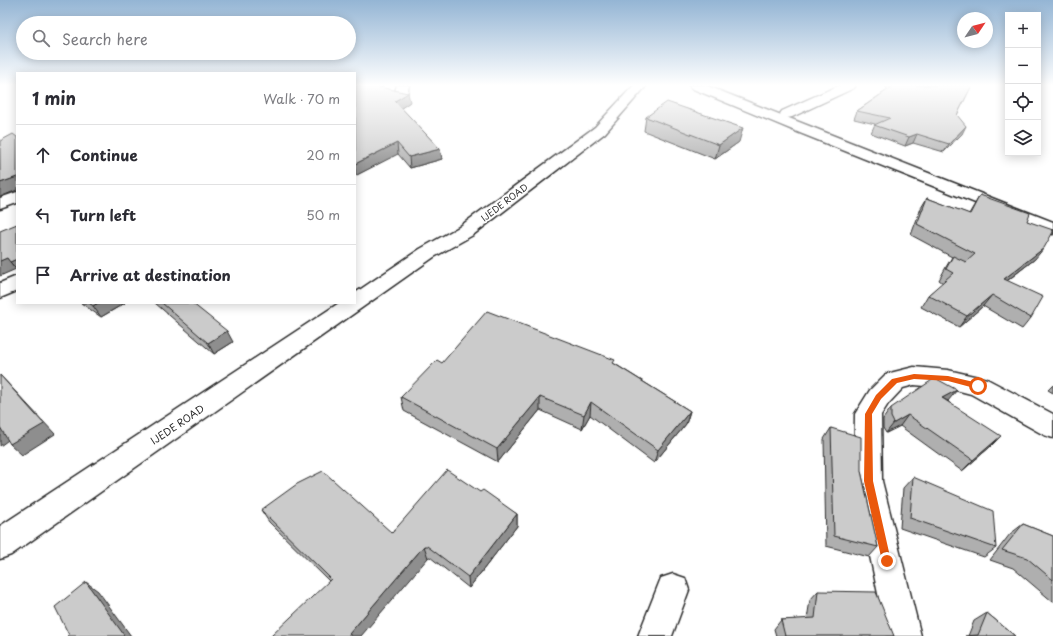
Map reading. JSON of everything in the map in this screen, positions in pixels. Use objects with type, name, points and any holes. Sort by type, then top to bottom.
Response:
[{"type":"main road","name":"IJEDE ROAD","points":[[356,302],[427,253],[466,231],[600,130],[614,115]]},
{"type":"main road","points":[[769,115],[1053,228]]},
{"type":"main road","points":[[789,115],[1053,216]]},
{"type":"main road","points":[[0,204],[16,197]]},
{"type":"main road","points":[[0,291],[16,283]]},
{"type":"main road","name":"IJEDE ROAD","points":[[0,544],[354,304]]},
{"type":"main road","points":[[904,636],[868,481],[868,414],[878,397],[895,381],[914,376],[948,379],[978,386],[1053,427]]},
{"type":"main road","points":[[655,636],[673,590]]},
{"type":"building","points":[[356,115],[408,115],[440,149],[409,157],[397,143],[356,164]]},
{"type":"building","points":[[649,115],[704,115],[743,128],[719,145],[646,117]]},
{"type":"building","points":[[874,115],[957,115],[966,126],[949,144],[917,134],[909,137],[874,125],[890,118]]},
{"type":"building","points":[[13,134],[16,136],[16,177],[0,183],[0,141]]},
{"type":"building","points":[[980,195],[1030,213],[1027,221],[1053,230],[1044,248],[1004,279],[1043,297],[1031,318],[992,295],[967,316],[928,295],[953,273],[946,269],[953,256],[966,262],[975,254],[917,224],[927,198],[970,214]]},
{"type":"building","points":[[16,224],[16,259],[10,262],[7,258],[0,261],[0,231]]},
{"type":"building","points":[[163,304],[193,304],[227,331],[208,343]]},
{"type":"building","points":[[487,311],[615,360],[613,363],[690,411],[658,450],[591,402],[584,415],[540,397],[497,449],[401,397],[437,360],[442,363]]},
{"type":"building","points":[[0,375],[44,424],[10,444],[0,427]]},
{"type":"building","points":[[935,378],[957,390],[942,398],[1001,436],[973,460],[908,415],[894,423],[891,417],[891,408]]},
{"type":"building","points":[[831,428],[861,437],[861,471],[878,547],[834,536]]},
{"type":"building","points":[[447,470],[480,492],[483,490],[517,514],[468,577],[427,546],[424,546],[349,634],[352,636],[271,636],[331,579],[261,510],[297,484],[323,471],[392,533]]},
{"type":"building","points":[[913,477],[993,511],[996,548],[910,518]]},
{"type":"building","points":[[1023,524],[1053,536],[1053,580],[1027,558],[1002,550]]},
{"type":"building","points":[[86,582],[124,635],[123,636],[67,636],[69,635],[55,607]]},
{"type":"building","points":[[818,591],[876,592],[894,636],[785,636],[781,620],[815,618]]},
{"type":"building","points":[[987,613],[1015,636],[965,636],[978,635]]},
{"type":"route","points":[[887,561],[868,481],[868,414],[878,397],[895,381],[914,376],[948,379],[978,386]]}]
